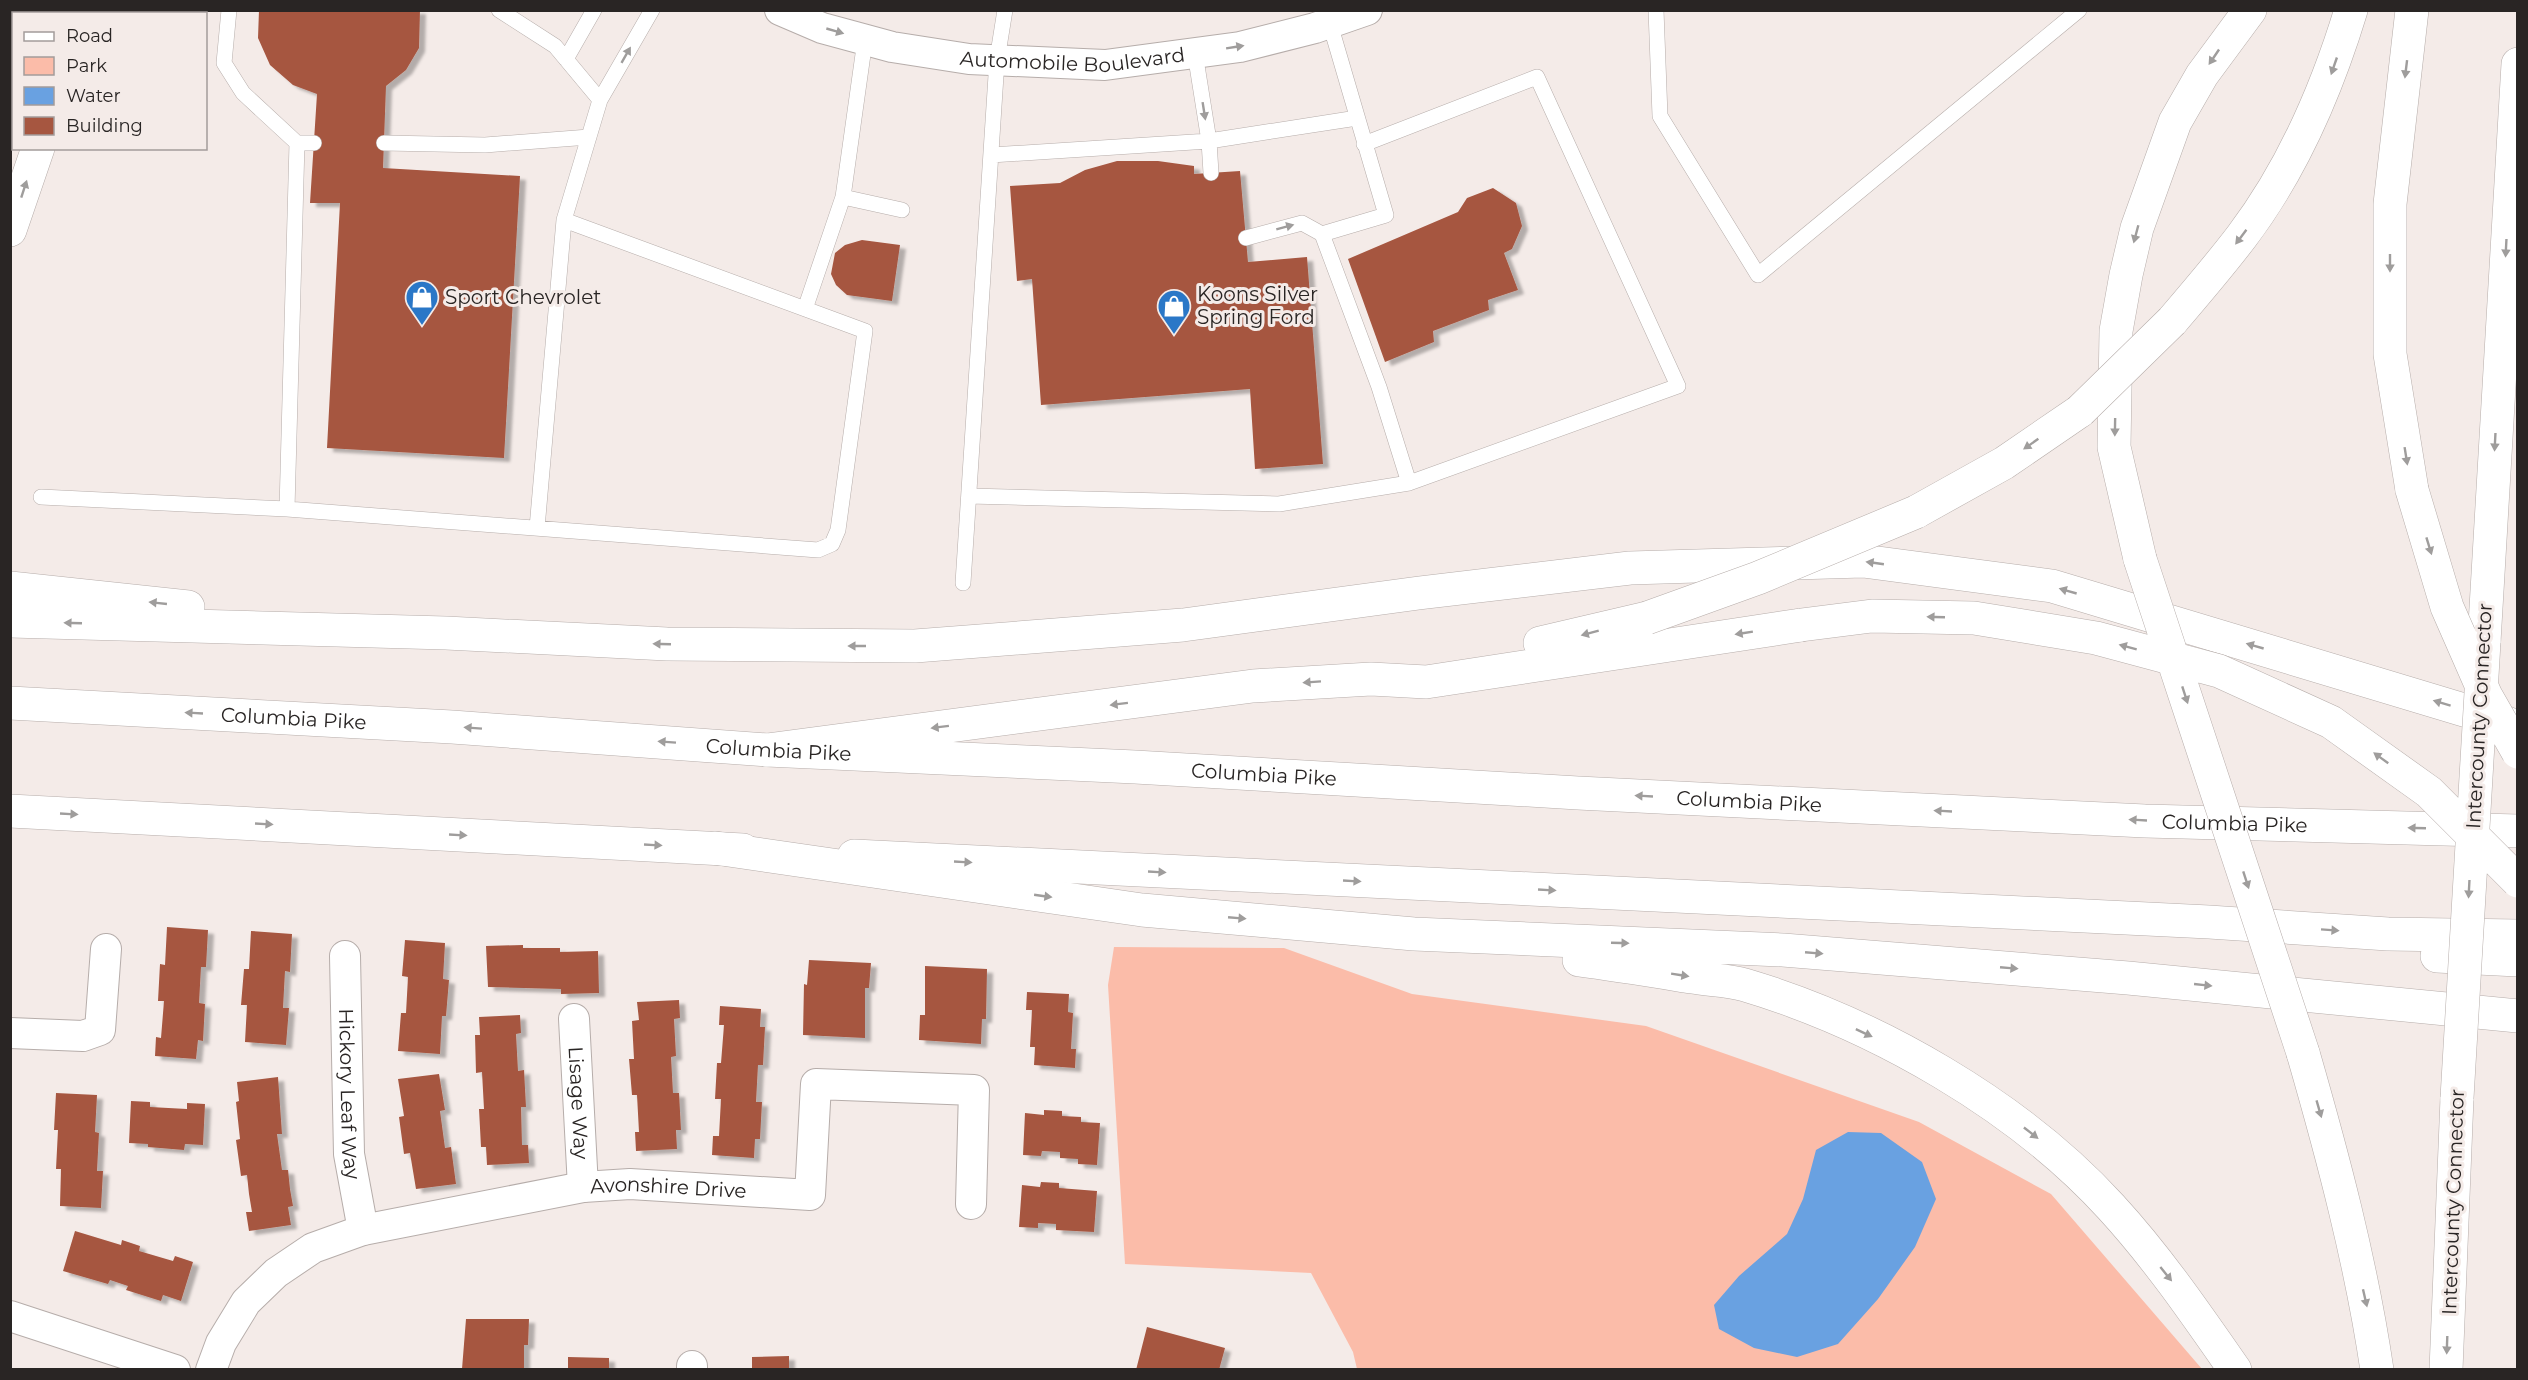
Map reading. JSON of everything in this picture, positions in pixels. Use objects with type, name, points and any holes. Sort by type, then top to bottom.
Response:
[{"type":"main road","points":[[2250,10],[2202,75],[2175,122],[2137,228],[2116,331],[2114,447],[2140,560],[2303,1053],[2326,1135],[2367,1307],[2377,1370]]},
{"type":"main road","points":[[1371,679],[1577,636],[1647,618],[1758,578],[1916,512],[2004,463],[2080,411],[2172,321],[2243,235],[2285,167],[2332,72],[2351,10]]},
{"type":"main road","points":[[2412,10],[2390,204],[2390,354],[2412,490],[2447,607],[2486,696],[2517,752]]},
{"type":"main road","name":"Intercounty Connector","points":[[2446,1370],[2457,1098],[2517,64]]},
{"type":"main road","points":[[10,230],[37,150]]},
{"type":"main road","points":[[10,621],[446,633],[667,644],[915,646],[1183,626],[1630,568],[1863,561],[2052,586],[2517,726]]},
{"type":"main road","points":[[10,588],[446,633]]},
{"type":"main road","points":[[768,750],[1253,686],[1371,679],[1426,682],[1872,616],[1974,618],[2096,638],[2218,671],[2331,722],[2429,792],[2517,881]]},
{"type":"main road","name":"Columbia Pike","points":[[10,703],[452,727],[768,750],[2145,821],[2517,831]]},
{"type":"main road","points":[[10,811],[2209,922],[2388,934],[2517,936]]},
{"type":"main road","points":[[715,848],[1142,910],[1414,934],[1783,950],[2140,979],[2517,1016]]},
{"type":"main road","points":[[2209,922],[2307,951],[2517,960]]},
{"type":"main road","points":[[1414,934],[1744,985],[1816,1011],[1903,1051],[1984,1097],[2060,1158],[2111,1207],[2178,1289],[2235,1370]]},
{"type":"street","name":"Automobile Boulevard","points":[[780,10],[822,28],[903,49],[997,60],[1105,65],[1240,47],[1328,17],[1367,10]]},
{"type":"street","points":[[10,1033],[83,1036],[100,1030],[106,949]]},
{"type":"street","name":"Hickory Leaf Way","points":[[345,956],[349,1154],[363,1230]]},
{"type":"street","name":"Lisage Way","points":[[574,1019],[583,1187]]},
{"type":"street","name":"Avonshire Drive","points":[[211,1370],[221,1342],[246,1302],[276,1274],[314,1248],[363,1230],[583,1187],[630,1184],[810,1195],[816,1084],[974,1090],[971,1204]]},
{"type":"street","points":[[10,1316],[175,1370]]},
{"type":"lane","points":[[229,10],[224,63],[243,93],[297,143],[314,143]]},
{"type":"lane","points":[[499,10],[555,46],[600,100]]},
{"type":"lane","points":[[566,59],[594,10]]},
{"type":"lane","points":[[537,528],[564,220],[600,100],[652,10]]},
{"type":"lane","points":[[963,583],[997,60],[1005,10]]},
{"type":"lane","points":[[1656,10],[1660,116],[1758,275],[2079,10]]},
{"type":"lane","points":[[1322,234],[1386,215],[1328,17]]},
{"type":"lane","points":[[805,309],[843,197],[865,40]]},
{"type":"lane","points":[[1195,53],[1209,141],[1211,173]]},
{"type":"lane","points":[[969,496],[1279,504],[1409,483],[1678,386],[1537,77],[1364,144]]},
{"type":"lane","points":[[991,155],[1209,141],[1357,118]]},
{"type":"lane","points":[[384,143],[485,145],[590,136]]},
{"type":"lane","points":[[287,509],[297,143]]},
{"type":"lane","points":[[843,197],[902,210]]},
{"type":"lane","points":[[41,497],[287,509],[818,550],[832,544],[838,530],[865,331],[564,220]]},
{"type":"lane","points":[[1246,238],[1302,223],[1322,234],[1379,387],[1409,483]]},
{"type":"green space","points":[[1114,947],[1284,948],[1412,994],[1646,1026],[1919,1122],[2051,1194],[2202,1369],[1357,1369],[1353,1352],[1311,1273],[1125,1264],[1108,985]]},
{"type":"water","points":[[1848,1132],[1881,1133],[1922,1162],[1936,1199],[1915,1247],[1878,1299],[1838,1344],[1797,1357],[1754,1348],[1719,1329],[1714,1305],[1739,1276],[1787,1234],[1803,1199],[1816,1150]]},
{"type":"building","name":"Sport Chevrolet","points":[[259,10],[420,10],[419,48],[406,70],[386,86],[383,168],[520,176],[504,458],[327,448],[340,203],[310,203],[317,94],[293,85],[270,65],[258,38]]},
{"type":"building","name":"Koons Silver Spring Ford","points":[[1117,161],[1158,161],[1194,166],[1194,174],[1240,171],[1248,262],[1307,257],[1323,464],[1255,469],[1250,389],[1041,405],[1032,279],[1017,281],[1010,186],[1060,183],[1085,170]]},
{"type":"building","points":[[1493,188],[1516,203],[1522,226],[1512,249],[1504,253],[1518,290],[1488,300],[1489,310],[1433,331],[1434,342],[1385,362],[1348,259],[1458,212],[1467,198]]},
{"type":"building","points":[[862,240],[900,245],[892,301],[847,295],[836,285],[831,274],[835,253],[845,245]]},
{"type":"building","points":[[167,927],[208,930],[206,967],[201,967],[199,1003],[205,1004],[203,1041],[198,1040],[196,1059],[155,1056],[156,1037],[161,1038],[164,1001],[158,1001],[160,964],[165,965]]},
{"type":"building","points":[[251,931],[292,934],[290,972],[285,971],[283,1008],[289,1008],[286,1045],[245,1042],[247,1005],[241,1005],[244,969],[249,969]]},
{"type":"building","points":[[405,940],[445,943],[443,979],[449,980],[446,1016],[442,1016],[440,1054],[398,1051],[401,1013],[406,1013],[408,977],[402,976]]},
{"type":"building","points":[[523,945],[523,948],[560,948],[560,952],[598,951],[599,993],[561,994],[561,989],[488,987],[486,946]]},
{"type":"building","points":[[809,960],[871,963],[869,988],[865,988],[865,1038],[803,1035],[804,984],[807,985]]},
{"type":"building","points":[[925,966],[987,969],[986,1019],[982,1019],[981,1044],[919,1040],[920,1015],[925,1015]]},
{"type":"building","points":[[1027,992],[1069,994],[1068,1012],[1073,1013],[1071,1049],[1076,1049],[1075,1068],[1034,1065],[1035,1047],[1030,1047],[1032,1010],[1026,1010]]},
{"type":"building","points":[[679,1000],[680,1018],[674,1019],[676,1056],[671,1057],[673,1093],[679,1093],[681,1130],[676,1130],[677,1149],[636,1151],[635,1132],[639,1132],[637,1095],[632,1095],[629,1059],[634,1059],[632,1021],[639,1020],[637,1002]]},
{"type":"building","points":[[720,1006],[761,1009],[760,1027],[765,1027],[763,1065],[758,1065],[756,1102],[762,1102],[760,1139],[755,1139],[754,1158],[712,1155],[713,1136],[719,1136],[721,1099],[715,1099],[717,1063],[721,1063],[724,1025],[719,1025]]},
{"type":"building","points":[[520,1015],[521,1033],[516,1034],[518,1071],[524,1070],[526,1107],[521,1107],[522,1145],[528,1145],[529,1163],[487,1165],[486,1147],[481,1147],[479,1109],[484,1109],[482,1072],[476,1073],[475,1035],[480,1035],[479,1017]]},
{"type":"building","points":[[439,1074],[445,1110],[440,1111],[445,1148],[451,1147],[456,1184],[416,1189],[410,1153],[404,1154],[399,1117],[404,1116],[398,1079]]},
{"type":"building","points":[[278,1077],[282,1134],[277,1134],[282,1170],[288,1170],[293,1206],[288,1207],[291,1225],[249,1231],[246,1212],[252,1212],[247,1175],[241,1176],[236,1140],[240,1139],[236,1102],[239,1101],[237,1082]]},
{"type":"building","points":[[56,1093],[97,1095],[95,1132],[99,1133],[97,1171],[103,1171],[101,1208],[60,1206],[61,1169],[56,1169],[58,1130],[54,1130]]},
{"type":"building","points":[[131,1101],[150,1102],[150,1107],[187,1109],[187,1103],[205,1104],[203,1145],[185,1144],[184,1150],[129,1143]]},
{"type":"building","points":[[1044,1110],[1062,1111],[1062,1116],[1081,1117],[1081,1122],[1100,1123],[1097,1165],[1078,1164],[1078,1159],[1060,1158],[1060,1152],[1042,1151],[1041,1156],[1023,1155],[1025,1113],[1044,1115]]},
{"type":"building","points":[[1041,1182],[1059,1183],[1059,1188],[1097,1191],[1094,1232],[1056,1230],[1056,1224],[1038,1223],[1038,1228],[1019,1227],[1022,1185],[1040,1187]]},
{"type":"building","points":[[75,1231],[121,1245],[122,1240],[140,1246],[139,1251],[173,1261],[175,1256],[193,1262],[181,1301],[163,1295],[161,1301],[126,1290],[128,1286],[110,1280],[108,1284],[63,1271]]},
{"type":"building","points":[[466,1319],[529,1319],[528,1345],[524,1345],[524,1370],[462,1369]]},
{"type":"building","points":[[1147,1327],[1225,1348],[1219,1370],[1136,1370]]},
{"type":"building","points":[[789,1356],[789,1370],[752,1370],[752,1357]]},
{"type":"building","points":[[568,1357],[609,1358],[609,1370],[568,1370]]},
{"type":"place","name":"Sport Chevrolet","points":[[422,326]]},
{"type":"place","name":"Koons Silver Spring Ford","points":[[1174,335]]}]
